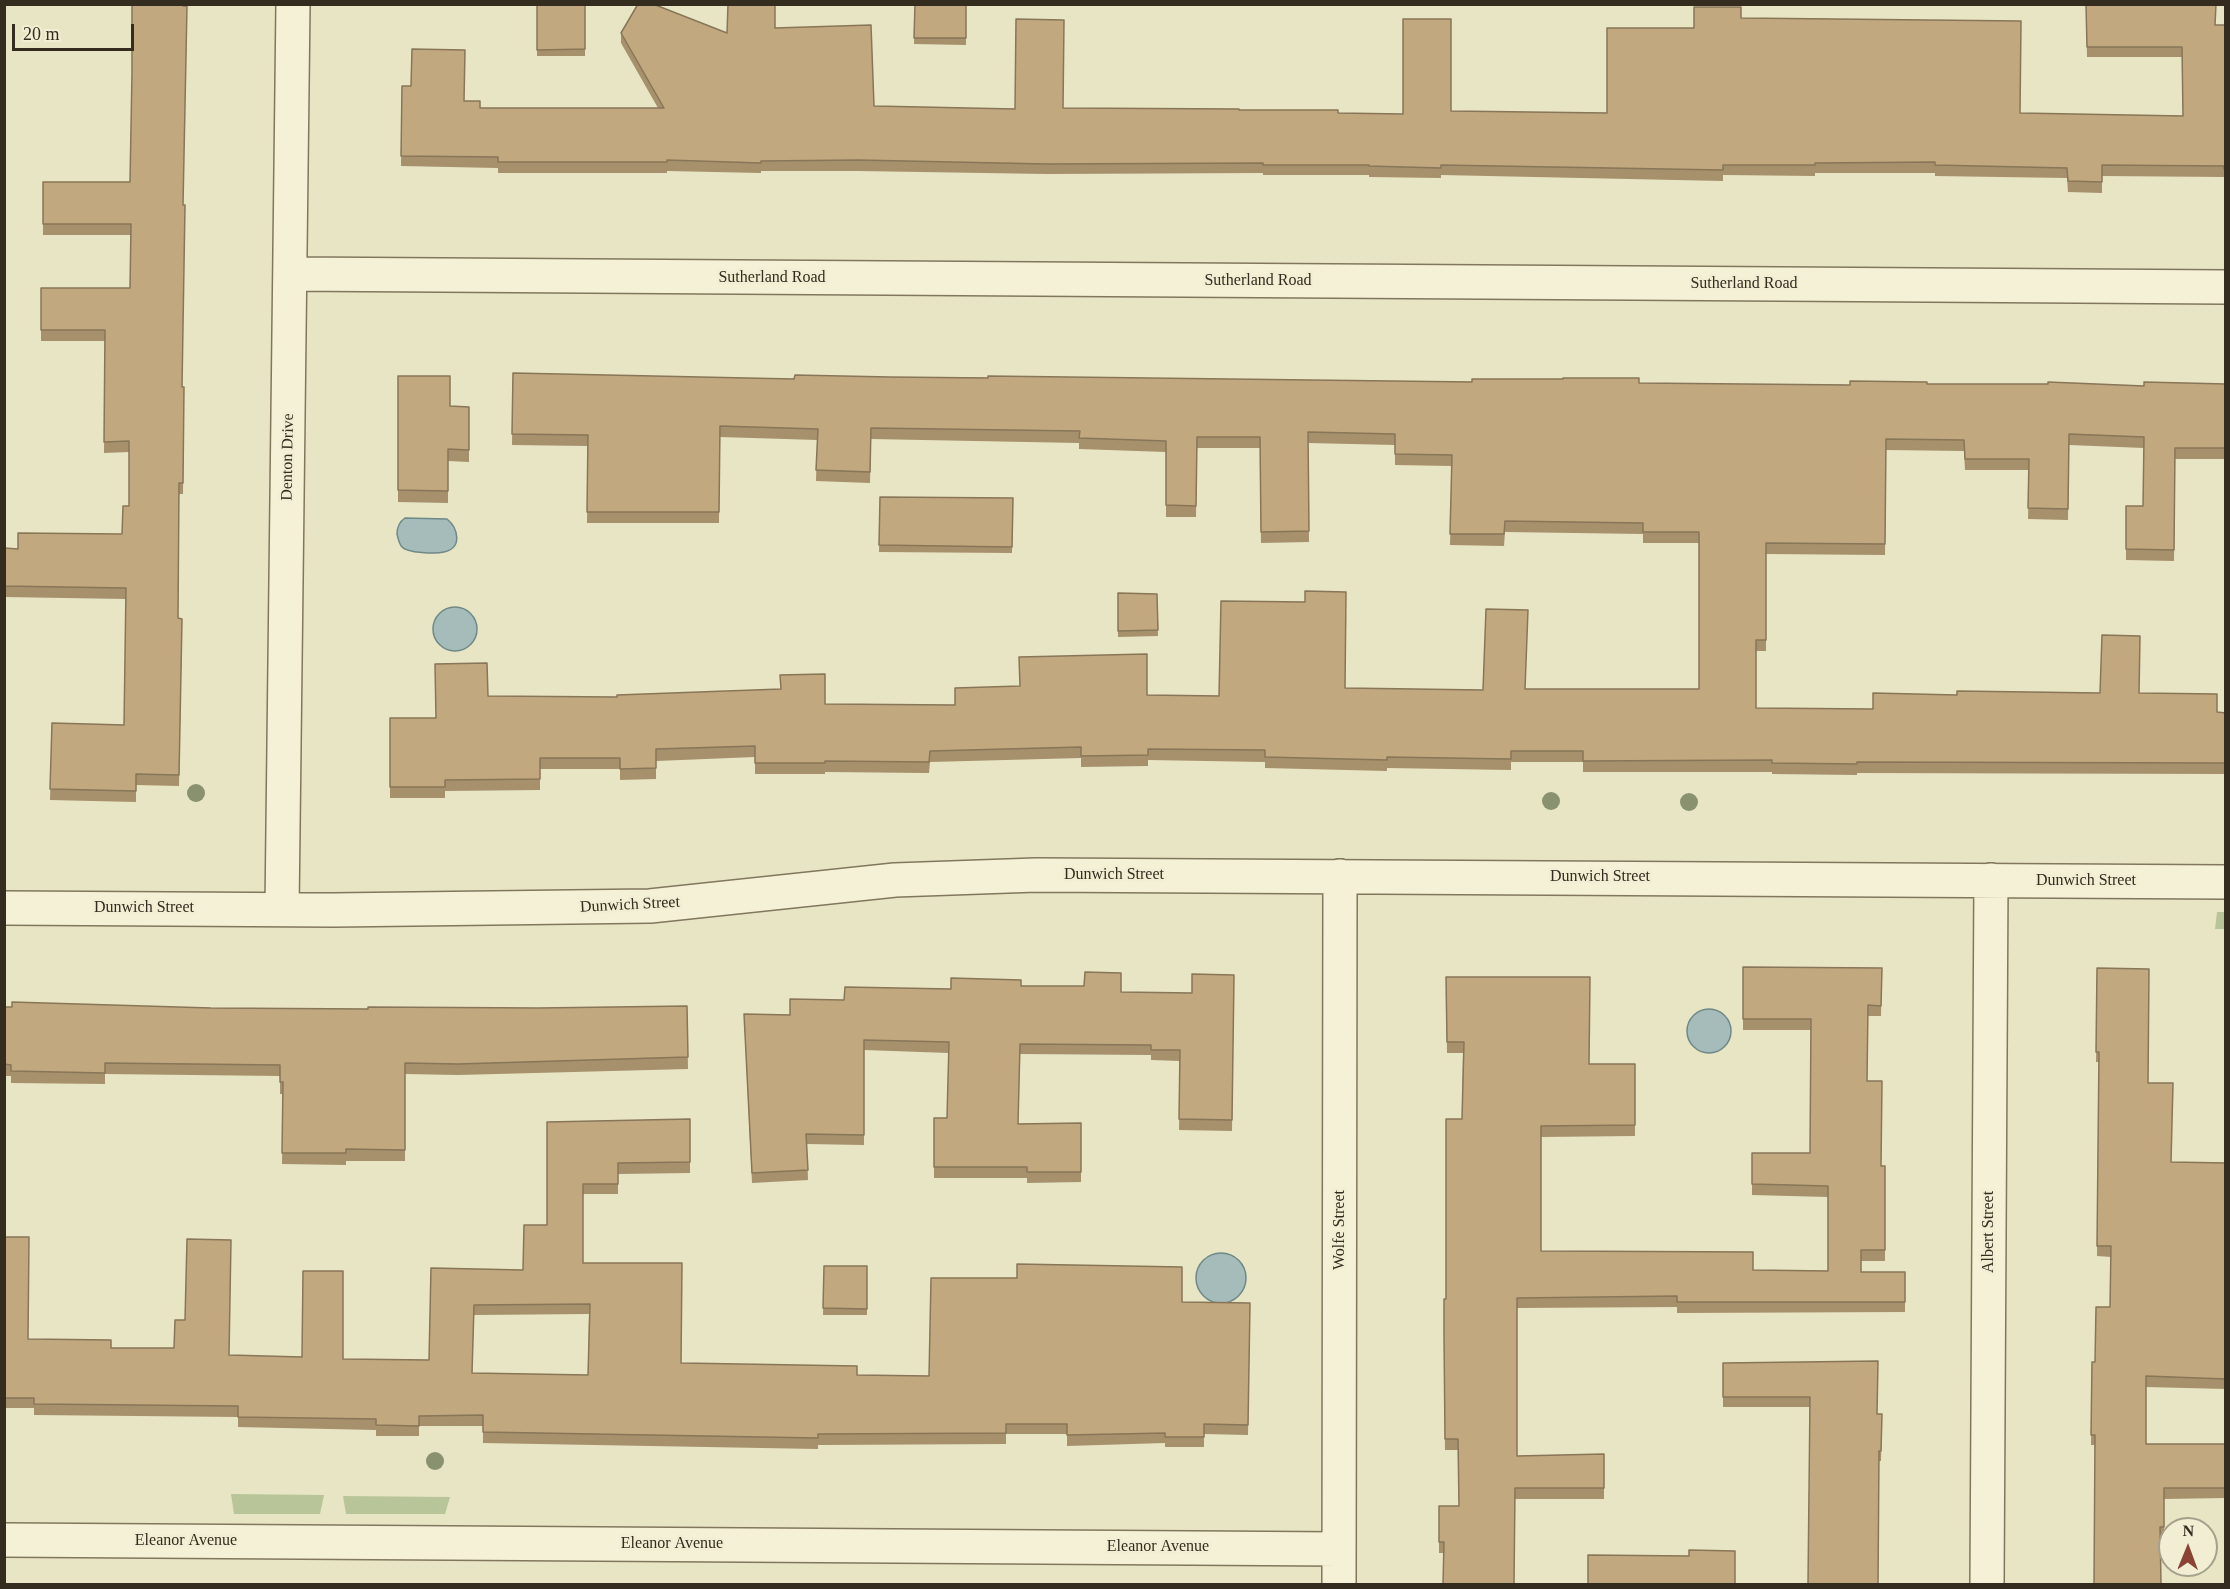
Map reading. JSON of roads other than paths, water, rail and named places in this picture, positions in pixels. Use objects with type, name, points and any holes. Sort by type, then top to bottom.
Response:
[{"type":"street","name":"Denton Drive","points":[[282,909],[293,4]]},
{"type":"street","name":"Sutherland Road","points":[[291,274],[2226,287]]},
{"type":"street","name":"Dunwich Street","points":[[4,908],[334,910],[650,906],[895,880],[1036,875],[2226,882]]},
{"type":"street","name":"Wolfe Street","points":[[1339,1584],[1340,876]]},
{"type":"street","name":"Albert Street","points":[[1987,1584],[1991,880]]},
{"type":"street","name":"Eleanor Avenue","points":[[4,1540],[1339,1549]]},
{"type":"water","points":[[405,518],[447,519],[456,532],[454,546],[450,550],[435,553],[405,549],[400,544],[397,529]]},
{"type":"water","points":[[455,607],[471,613],[477,629],[471,645],[455,651],[439,645],[433,629],[439,613]]},
{"type":"water","points":[[1709,1009],[1724,1016],[1731,1031],[1724,1046],[1709,1053],[1694,1046],[1687,1031],[1694,1016]]},
{"type":"water","points":[[1221,1253],[1230,1255],[1241,1264],[1246,1278],[1244,1287],[1235,1298],[1221,1303],[1212,1301],[1201,1292],[1196,1278],[1198,1269],[1207,1258]]}]
